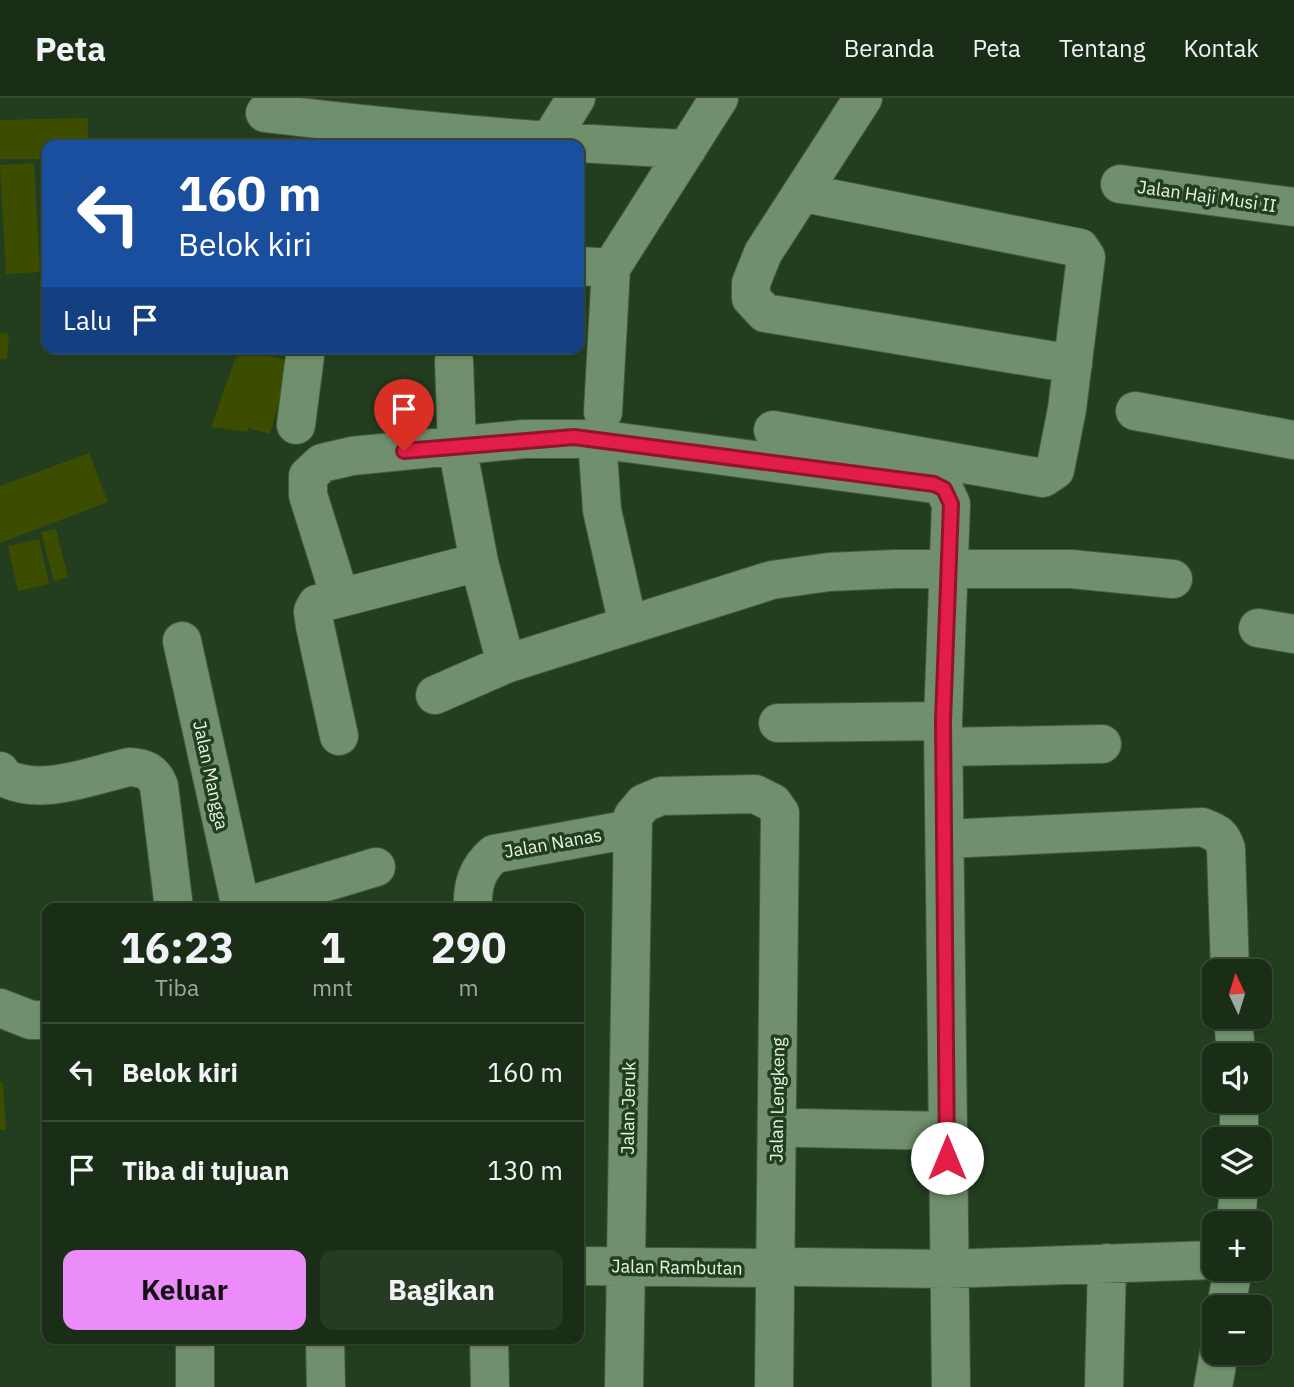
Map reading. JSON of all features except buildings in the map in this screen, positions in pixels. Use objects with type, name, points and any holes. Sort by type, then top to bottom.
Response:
[{"type":"street","points":[[550,140],[576,98]]},
{"type":"street","points":[[628,625],[602,510],[595,267],[687,149],[719,98]]},
{"type":"street","points":[[863,98],[763,253],[751,283],[751,298],[765,313],[1073,364]]},
{"type":"street","points":[[264,119],[512,140]]},
{"type":"street","points":[[584,145],[687,149]]},
{"type":"street","name":"Jalan Haji Musi II","points":[[1120,184],[1294,207]]},
{"type":"street","points":[[773,430],[1043,478],[1055,470],[1073,364],[1086,257],[1080,248],[804,193]]},
{"type":"street","points":[[296,425],[305,354]]},
{"type":"street","points":[[454,361],[457,446],[480,562],[506,664]]},
{"type":"street","points":[[1135,411],[1294,440]]},
{"type":"street","points":[[340,597],[308,495],[308,476],[322,463],[352,456],[524,439],[600,425],[934,484],[944,489],[951,504],[944,734],[947,1269],[951,1387]]},
{"type":"street","points":[[339,736],[313,611],[317,604],[480,562]]},
{"type":"street","points":[[435,695],[506,664],[772,580],[829,572],[1071,569],[1172,579]]},
{"type":"street","name":"Jalan Mangga","points":[[182,641],[239,903]]},
{"type":"street","points":[[778,723],[1102,744]]},
{"type":"street","points":[[0,771],[1,776],[13,783],[43,786],[129,767],[142,768],[154,774],[159,786],[173,903]]},
{"type":"street","name":"Jalan Lengkeng","points":[[631,829],[635,809],[661,796],[755,794],[766,797],[780,813],[787,1268],[774,1387]]},
{"type":"street","points":[[946,839],[1202,827],[1216,832],[1223,839],[1226,849],[1230,959]]},
{"type":"street","name":"Jalan Nanas","points":[[474,903],[477,875],[482,864],[494,854],[631,829]]},
{"type":"street","name":"Jalan Jeruk","points":[[624,1387],[631,829]]},
{"type":"street","points":[[257,903],[376,867]]},
{"type":"street","points":[[0,1008],[31,1020],[42,1020]]},
{"type":"street","points":[[800,1128],[947,1131]]},
{"type":"street","name":"Jalan Rambutan","points":[[584,1266],[947,1269],[1202,1260]]},
{"type":"street","points":[[1104,1387],[1107,1263]]},
{"type":"street","points":[[195,1344],[195,1387]]},
{"type":"street","points":[[324,1344],[326,1387]]},
{"type":"street","points":[[489,1344],[490,1387]]},
{"type":"street","points":[[1213,1387],[1217,1365]]},
{"type":"route","points":[[404,451],[524,439],[574,437],[934,484],[944,489],[951,504],[943,721],[947,1158]]}]
